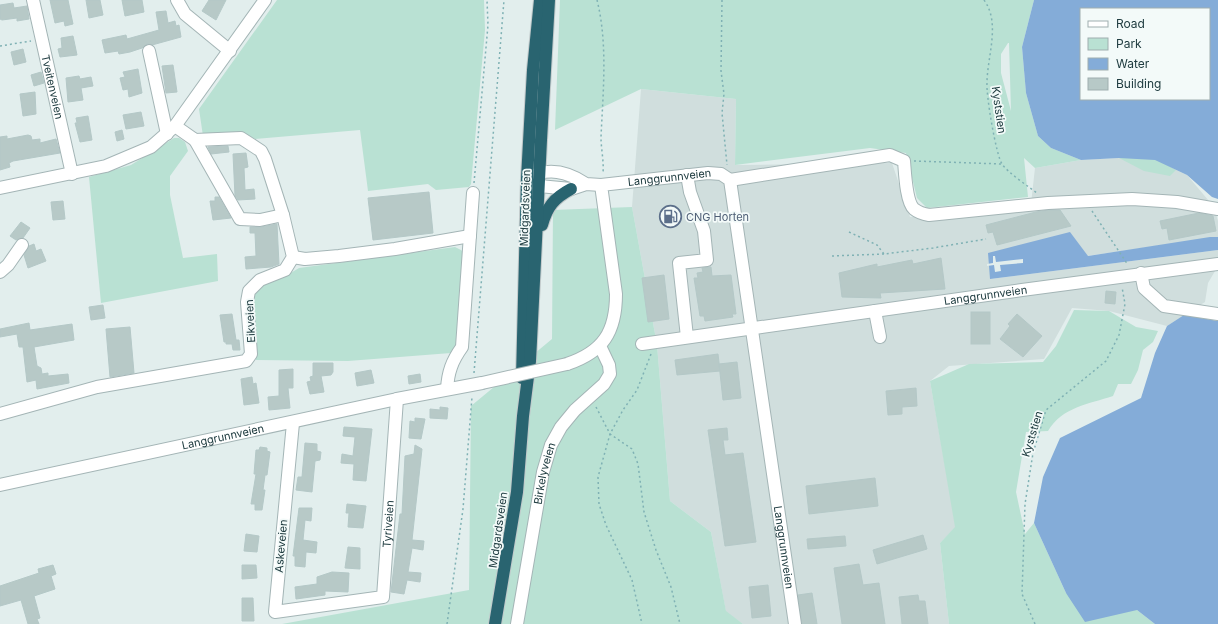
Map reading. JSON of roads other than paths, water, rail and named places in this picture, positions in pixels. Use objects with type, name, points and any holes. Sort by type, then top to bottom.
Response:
[{"type":"highway","name":"Midgardsveien","points":[[523,416],[522,362],[527,178],[533,70],[540,0]]},
{"type":"highway","name":"Midgardsveien","points":[[495,624],[516,500],[523,416],[530,361],[549,0]]},
{"type":"highway","points":[[537,241],[550,205],[560,195],[571,189]]},
{"type":"street","name":"Tveitenveien","points":[[32,0],[72,174]]},
{"type":"street","points":[[177,0],[185,14],[230,51]]},
{"type":"street","points":[[0,188],[106,166],[151,147],[171,130],[230,51],[265,0]]},
{"type":"street","points":[[149,51],[171,130]]},
{"type":"street","points":[[171,130],[195,140],[241,138],[261,151],[265,158],[283,215],[293,256],[305,259],[338,256],[394,249],[470,236]]},
{"type":"street","points":[[195,140],[240,219],[260,220],[283,215]]},
{"type":"street","points":[[730,180],[890,155],[904,161],[909,200],[913,208],[920,214],[928,215],[1048,203],[1132,199],[1177,202],[1218,209]]},
{"type":"street","points":[[527,178],[539,171]]},
{"type":"street","name":"Langgrunnveien","points":[[539,171],[571,174],[586,184]]},
{"type":"street","name":"Langgrunnveien","points":[[527,178],[539,186],[571,189],[586,184],[601,185],[708,173],[721,174],[730,180],[753,328],[795,624]]},
{"type":"street","points":[[687,175],[690,192],[704,231],[707,260],[678,263],[687,337]]},
{"type":"street","points":[[600,346],[612,327],[616,312],[616,294],[601,185]]},
{"type":"street","points":[[446,389],[448,372],[453,360],[462,347],[473,193]]},
{"type":"street","points":[[0,272],[8,265],[22,245]]},
{"type":"street","name":"Eikveien","points":[[0,414],[97,387],[246,361],[251,354],[247,302],[249,291],[260,280],[285,270],[293,256]]},
{"type":"street","name":"Langgrunnveien","points":[[642,344],[1121,277],[1136,271],[1218,264]]},
{"type":"street","points":[[1136,271],[1144,288],[1164,306],[1218,314]]},
{"type":"street","points":[[875,311],[880,337]]},
{"type":"street","name":"Langgrunnveien","points":[[0,485],[566,364],[590,354],[600,346]]},
{"type":"street","name":"Birkelyveien","points":[[517,624],[543,472],[552,445],[561,427],[575,410],[591,398],[604,384],[610,374],[609,365],[600,346]]},
{"type":"street","name":"Tyriveien","points":[[332,604],[383,597],[397,399]]},
{"type":"street","name":"Askeveien","points":[[293,423],[274,612],[332,604]]},
{"type":"water","points":[[1034,0],[1218,0],[1218,199],[1212,197],[1187,175],[1155,160],[1119,158],[1081,160],[1051,148],[1038,136],[1026,93],[1022,47]]},
{"type":"water","points":[[1070,232],[1088,256],[1210,237],[1218,237],[1218,250],[990,279],[988,253]]},
{"type":"water","points":[[1184,315],[1218,321],[1218,624],[1155,624],[1137,610],[1085,622],[1066,593],[1034,523],[1043,477],[1060,438],[1141,398],[1155,353],[1167,326]]},
{"type":"place","name":"CNG Horten","points":[[671,217]]}]
